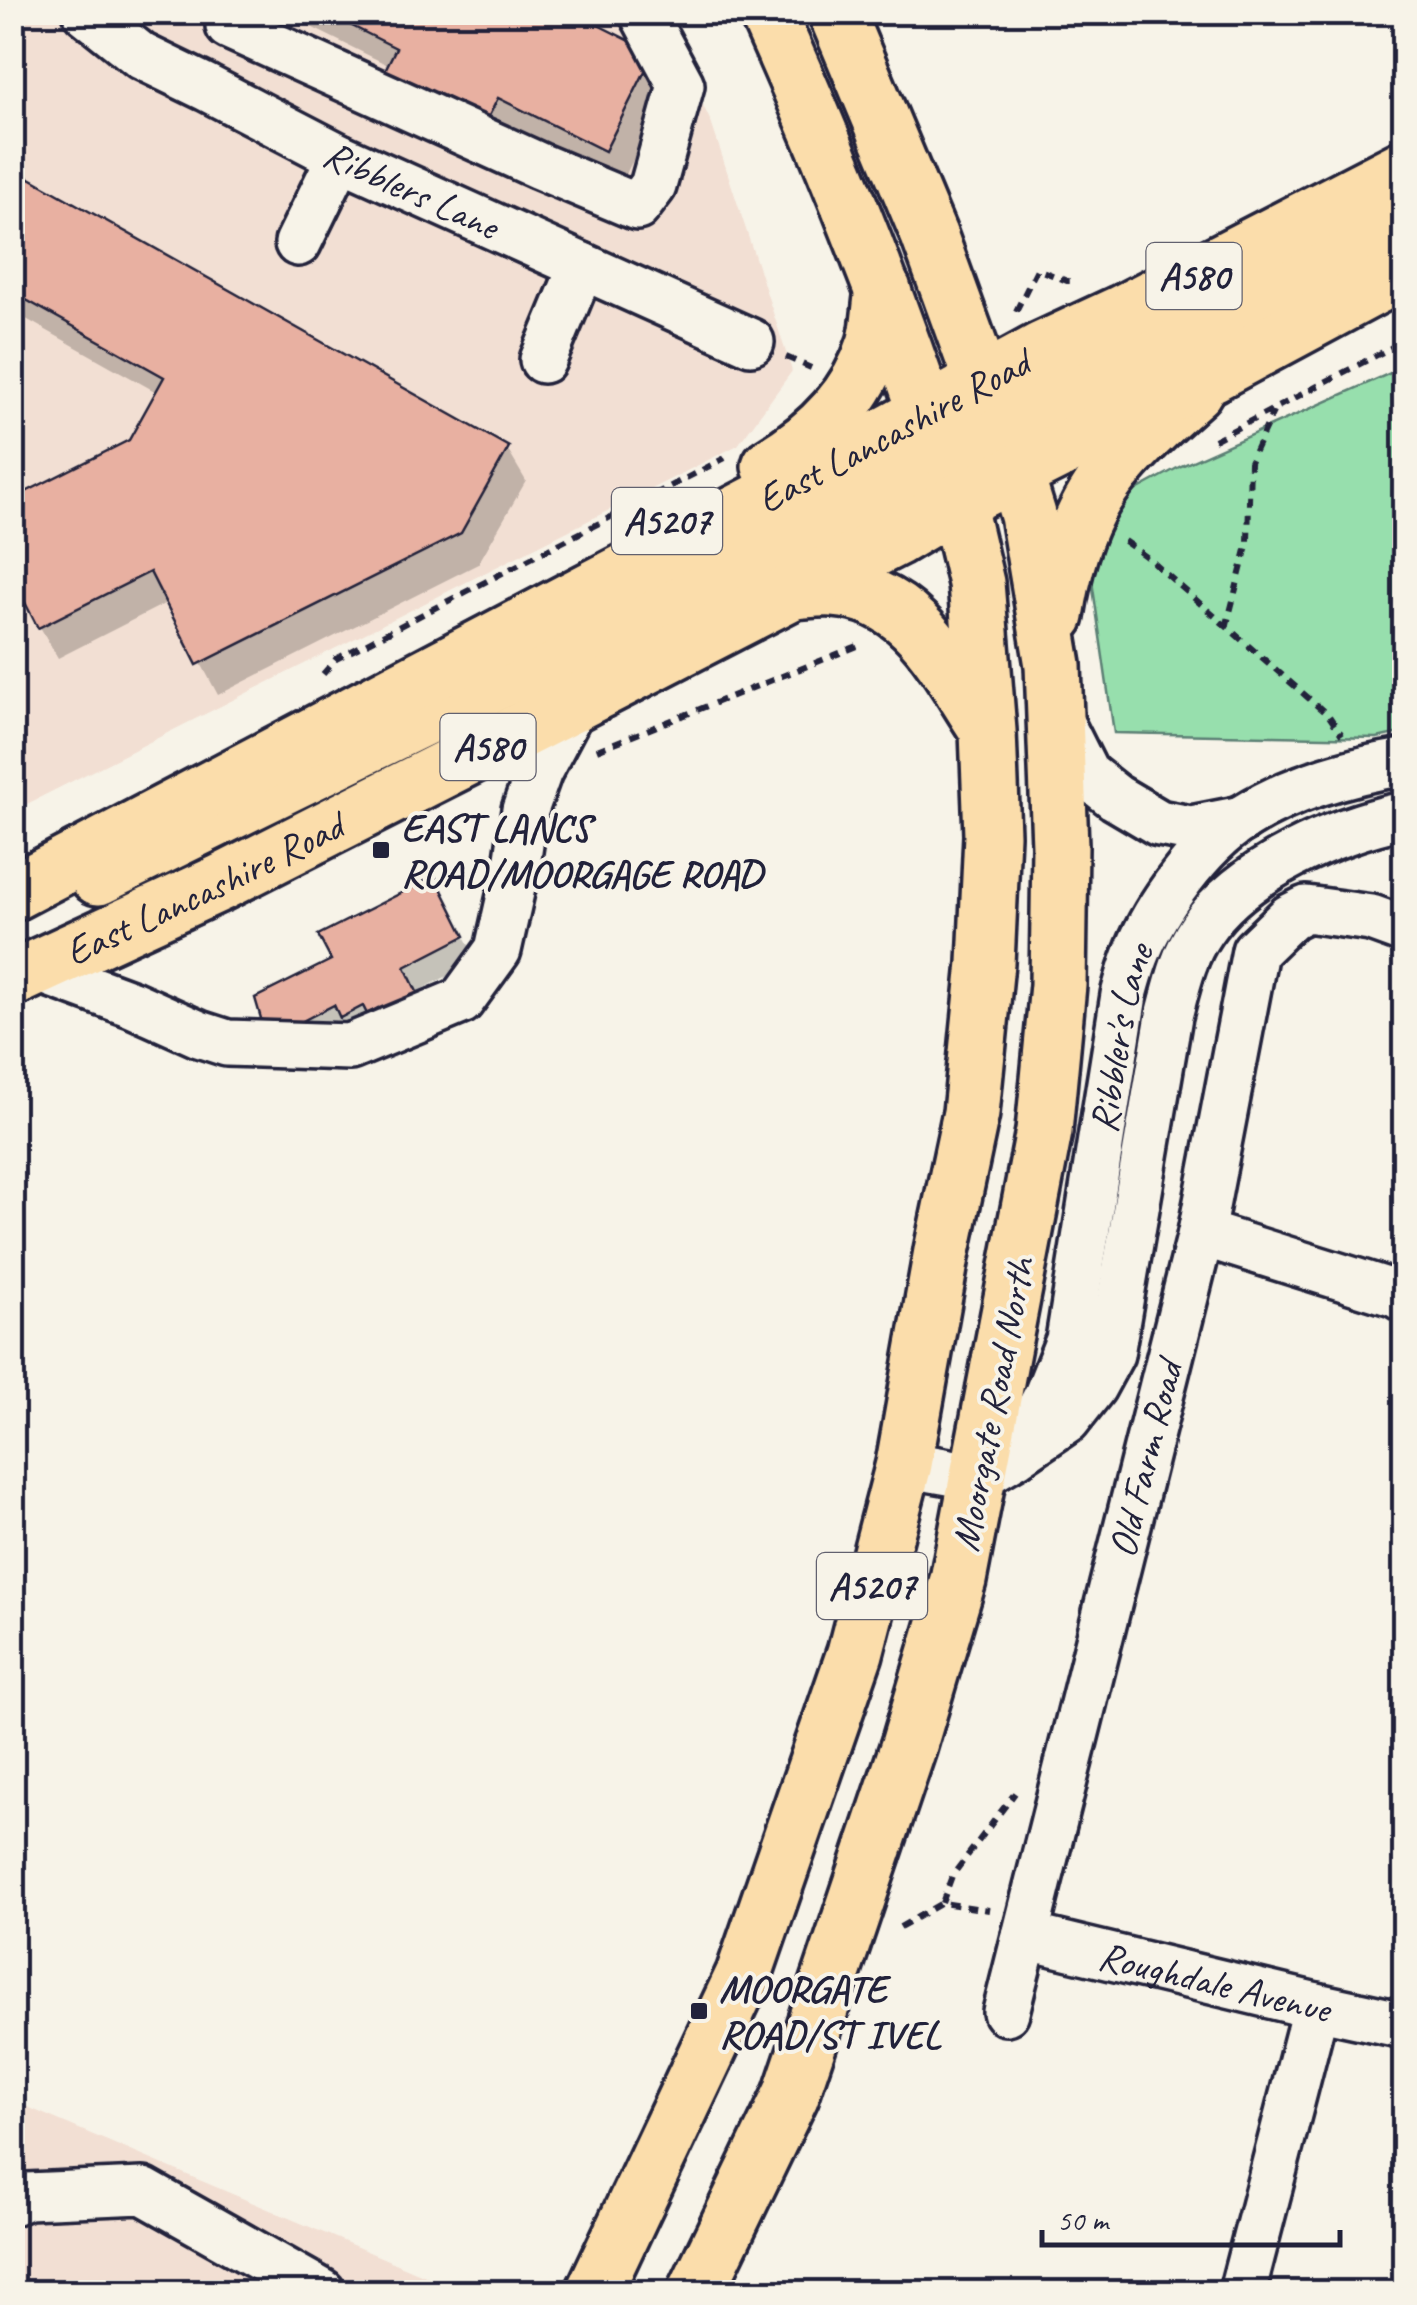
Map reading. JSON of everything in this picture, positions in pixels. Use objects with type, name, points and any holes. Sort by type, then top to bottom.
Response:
[{"type":"main road","name":"A5207","points":[[768,12],[883,290],[942,459]]},
{"type":"main road","name":"A5207","points":[[836,12],[930,235],[1000,428]]},
{"type":"main road","name":"East Lancashire Road","points":[[12,893],[383,698],[942,459],[1000,428],[1404,168]]},
{"type":"main road","points":[[1000,428],[1404,223]]},
{"type":"main road","name":"East Lancashire Road","points":[[24,974],[220,883],[581,728],[794,590],[896,538],[942,459],[1000,428],[1212,374],[1404,271]]},
{"type":"main road","name":"A5207","points":[[383,698],[458,635],[774,464],[807,441],[841,410],[860,379],[876,342],[883,290]]},
{"type":"main road","name":"A5207","points":[[1054,690],[1056,614],[1063,574],[1073,540],[1095,496],[1132,451],[1212,374]]},
{"type":"main road","name":"Moorgate Road North","points":[[696,2292],[792,2095],[998,1466],[1044,1131],[1058,985],[1060,846],[1054,690],[1028,516],[1000,428]]},
{"type":"main road","points":[[12,906],[70,890],[942,459]]},
{"type":"main road","name":"Moorgate Road North","points":[[594,2292],[744,1974],[855,1653],[904,1464],[942,1251],[972,1112],[992,854],[988,730],[976,583],[942,459]]},
{"type":"main road","points":[[794,590],[836,589],[868,596],[913,622],[932,642],[988,730]]},
{"type":"street","name":"Ribblers Lane","points":[[86,12],[141,56],[340,157],[751,342]]},
{"type":"street","points":[[208,88],[231,20],[538,166],[637,206],[653,186],[682,85],[642,12]]},
{"type":"street","points":[[298,244],[340,157]]},
{"type":"street","points":[[543,360],[582,266]]},
{"type":"street","points":[[1054,690],[1086,774],[1114,797],[1159,823],[1191,829],[1242,818]]},
{"type":"street","points":[[24,974],[132,1004],[226,1043],[350,1048],[461,1001],[498,950],[525,810],[540,772],[581,728]]},
{"type":"street","name":"Ribbler's Lane","points":[[998,1466],[1047,1396],[1069,1340],[1124,995],[1139,949],[1165,901],[1186,873],[1242,818],[1313,785],[1385,765]]},
{"type":"street","name":"Ribbler's Lane","points":[[998,1466],[1067,1420],[1093,1387],[1111,1354],[1168,1016],[1182,964],[1201,930],[1225,901],[1289,858],[1368,822],[1404,815]]},
{"type":"street","name":"Old Farm Road","points":[[1006,2012],[1201,1233],[1255,951],[1290,917],[1306,909],[1371,918],[1404,930]]},
{"type":"street","points":[[1201,1233],[1396,1294],[1404,1300]]},
{"type":"street","points":[[904,1464],[998,1466]]},
{"type":"street","name":"Roughdale Avenue","points":[[1027,1926],[1316,2006],[1404,2024]]},
{"type":"street","points":[[1242,2292],[1316,2006]]},
{"type":"street","points":[[17,2186],[143,2191],[322,2292]]},
{"type":"path","points":[[1212,442],[1404,341]]},
{"type":"path","points":[[1226,628],[1248,542],[1250,462],[1274,410]]},
{"type":"path","points":[[1122,540],[1148,558],[1385,765]]},
{"type":"path","points":[[581,728],[871,641]]},
{"type":"path","points":[[900,1927],[942,1902],[952,1876],[1025,1779],[1064,1776]]},
{"type":"path","points":[[942,1902],[1027,1926]]},
{"type":"shaded area","points":[[12,13],[659,13],[711,122],[792,371],[738,445],[13,811]]},
{"type":"shaded area","points":[[12,2092],[18,2103],[463,2292],[13,2292]]},
{"type":"green space","points":[[1404,367],[1404,732],[1377,738],[1114,733],[1083,519],[1181,466]]},
{"type":"building","points":[[324,12],[572,12],[654,53],[605,151],[498,98],[476,142],[374,92],[396,48]]},
{"type":"building","points":[[12,168],[509,447],[461,533],[197,665],[150,572],[38,628],[12,577],[12,499],[129,440],[164,377],[12,292]]},
{"type":"building","points":[[435,876],[465,936],[405,967],[418,994],[380,1013],[378,1008],[367,1014],[363,1006],[340,1018],[334,1005],[267,1039],[255,998],[331,960],[318,935]]},
{"type":"place","name":"EAST LANCS ROAD/MOORGAGE ROAD","points":[[381,850]]},
{"type":"place","name":"MOORGATE ROAD/ST IVEL","points":[[699,2011]]}]
